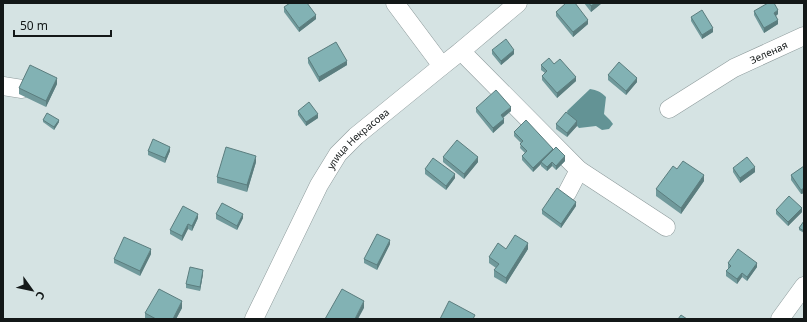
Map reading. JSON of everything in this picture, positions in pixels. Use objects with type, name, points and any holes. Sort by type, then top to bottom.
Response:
[{"type":"street","points":[[395,3],[442,66]]},
{"type":"street","name":"улица Некрасова","points":[[260,317],[319,185],[338,154],[356,136],[518,3]]},
{"type":"street","name":"Зеленая","points":[[669,109],[734,68],[804,36]]},
{"type":"street","points":[[461,51],[579,170],[666,227]]},
{"type":"street","points":[[3,86],[22,89]]},
{"type":"street","points":[[567,193],[579,170]]},
{"type":"street","points":[[780,319],[804,286]]},
{"type":"water","points":[[590,89],[599,92],[606,97],[604,114],[613,124],[609,129],[602,130],[596,126],[579,128],[568,116],[567,111]]},
{"type":"building","points":[[290,3],[307,3],[316,15],[299,28],[284,7]]},
{"type":"building","points":[[566,3],[575,3],[588,20],[573,32],[556,12]]},
{"type":"building","points":[[768,3],[774,3],[778,10],[774,13],[778,20],[764,28],[754,11]]},
{"type":"building","points":[[702,10],[713,28],[702,35],[691,17]]},
{"type":"building","points":[[506,39],[514,50],[501,61],[492,50]]},
{"type":"building","points":[[336,42],[347,61],[319,77],[308,58]]},
{"type":"building","points":[[549,58],[554,64],[560,59],[576,77],[557,93],[542,76],[547,71],[541,65]]},
{"type":"building","points":[[619,62],[637,78],[626,91],[608,75]]},
{"type":"building","points":[[30,65],[57,78],[46,101],[19,88]]},
{"type":"building","points":[[496,90],[511,107],[501,115],[504,119],[493,128],[476,108]]},
{"type":"building","points":[[309,102],[318,114],[306,122],[298,111]]},
{"type":"building","points":[[566,112],[577,121],[567,133],[556,124]]},
{"type":"building","points":[[47,113],[59,120],[54,127],[43,120]]},
{"type":"building","points":[[526,120],[553,149],[533,168],[522,156],[527,151],[520,144],[523,141],[514,132]]},
{"type":"building","points":[[153,139],[170,147],[165,158],[148,151]]},
{"type":"building","points":[[457,140],[478,157],[464,174],[443,157]]},
{"type":"building","points":[[226,147],[256,156],[247,185],[217,177]]},
{"type":"building","points":[[556,147],[565,156],[556,166],[552,162],[547,167],[541,162]]},
{"type":"building","points":[[747,157],[755,167],[740,178],[733,168]]},
{"type":"building","points":[[433,158],[455,174],[446,186],[425,169]]},
{"type":"building","points":[[683,161],[704,175],[681,208],[656,189],[673,166],[677,169]]},
{"type":"building","points":[[804,166],[804,188],[801,190],[791,175]]},
{"type":"building","points":[[557,188],[576,202],[561,224],[542,210]]},
{"type":"building","points":[[789,196],[802,208],[788,222],[776,210]]},
{"type":"building","points":[[222,203],[243,214],[237,226],[216,214]]},
{"type":"building","points":[[183,206],[198,214],[192,226],[188,224],[182,236],[170,230]]},
{"type":"building","points":[[804,221],[804,231],[799,228]]},
{"type":"building","points":[[377,234],[390,240],[377,265],[364,259]]},
{"type":"building","points":[[515,235],[528,243],[506,278],[494,270],[499,264],[489,257],[498,243],[506,249]]},
{"type":"building","points":[[124,237],[151,249],[140,271],[114,259]]},
{"type":"building","points":[[738,249],[757,263],[747,277],[742,273],[737,279],[726,271],[731,266],[728,263]]},
{"type":"building","points":[[190,267],[203,270],[200,287],[186,284]]},
{"type":"building","points":[[159,289],[182,301],[173,319],[156,319],[145,313]]},
{"type":"building","points":[[342,289],[364,301],[355,319],[325,319]]},
{"type":"building","points":[[449,301],[475,315],[473,319],[440,319]]},
{"type":"building","points":[[681,315],[687,319],[678,319]]}]
